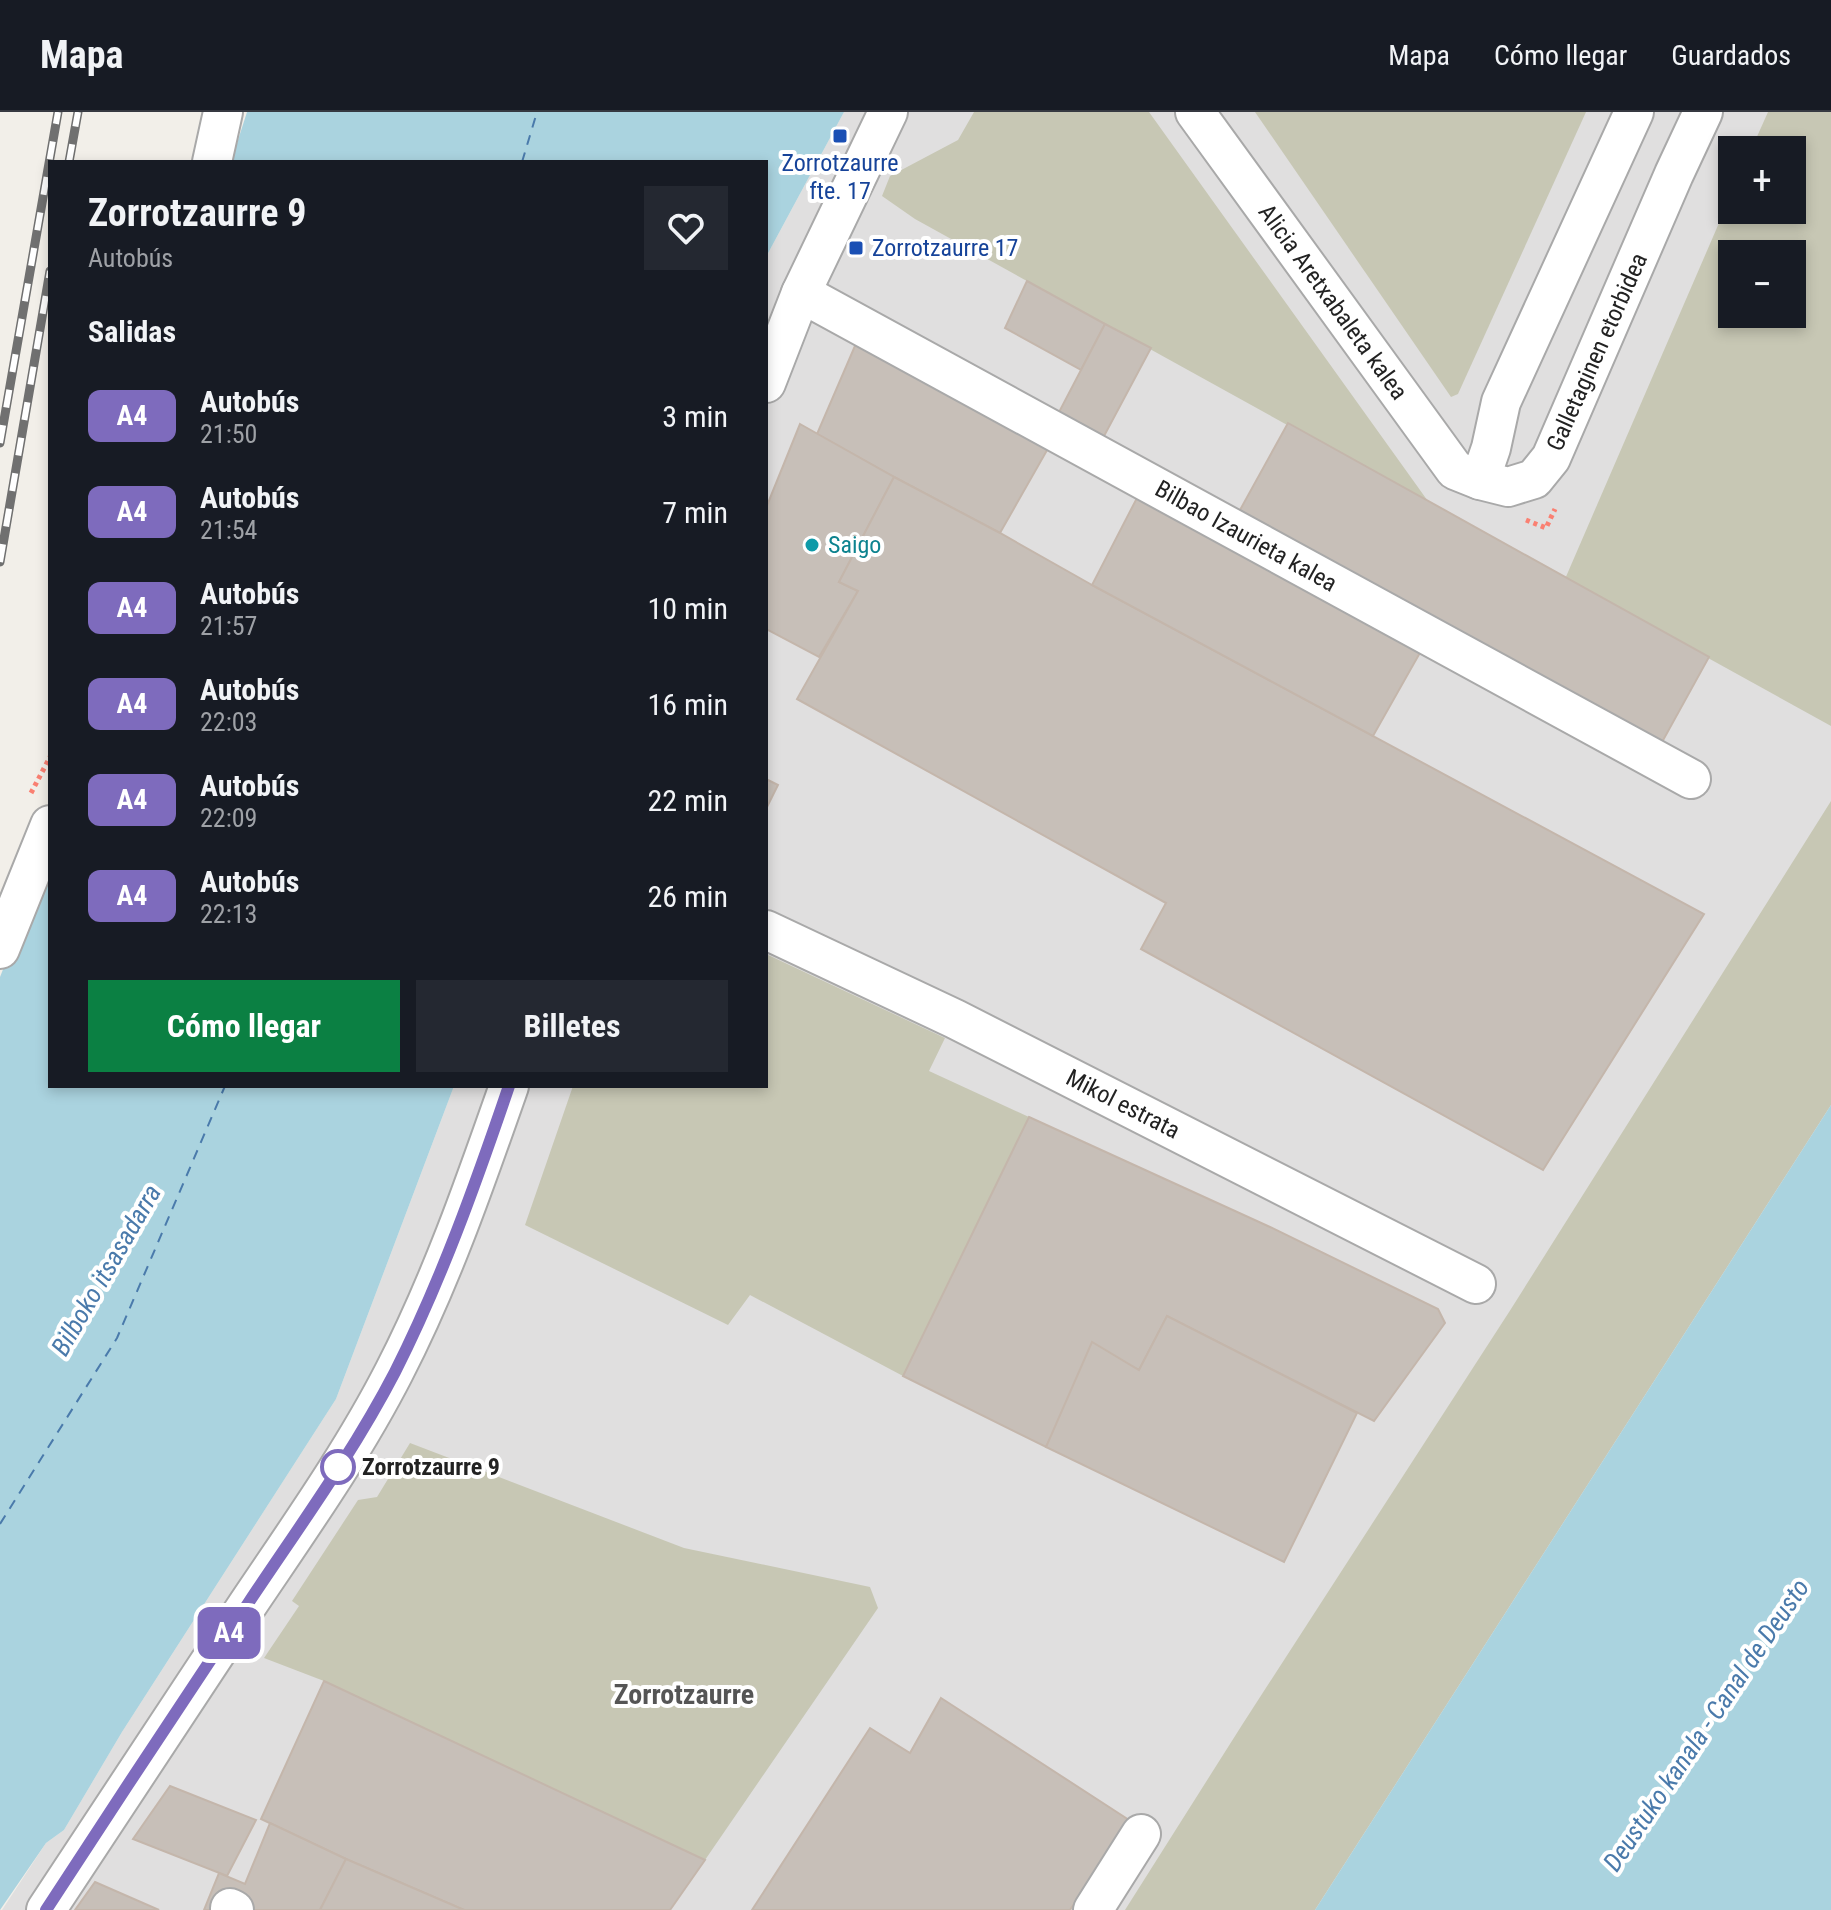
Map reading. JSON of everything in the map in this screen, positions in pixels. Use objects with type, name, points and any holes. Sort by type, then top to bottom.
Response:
[{"type":"street","points":[[768,378],[801,293],[888,112]]},
{"type":"street","name":"Alicia Aretxabaleta kalea","points":[[1195,112],[1455,470],[1480,480]]},
{"type":"street","points":[[1480,480],[1501,402],[1634,112]]},
{"type":"street","name":"Galletaginen etorbidea","points":[[1480,480],[1508,487],[1534,479],[1551,458],[1703,112]]},
{"type":"street","points":[[212,160],[222,115]]},
{"type":"street","name":"Bilbao Izaurieta kalea","points":[[801,293],[1691,779]]},
{"type":"street","points":[[0,949],[48,830]]},
{"type":"street","name":"Mikol estrata","points":[[768,931],[955,1019],[1476,1284]]},
{"type":"street","points":[[46,1910],[366,1423],[416,1328],[473,1189],[508,1088]]},
{"type":"street","points":[[1093,1910],[1141,1834]]},
{"type":"path","points":[[1519,516],[1546,528],[1559,500]]},
{"type":"shaded area","points":[[844,112],[1831,112],[1831,1105],[1315,1910],[2,1910],[46,1843],[64,1830],[122,1732],[336,1399],[453,1088],[768,1088],[768,253]]},
{"type":"shaded area","points":[[974,112],[1149,112],[1430,504],[915,219],[882,196],[890,176],[958,140]]},
{"type":"shaded area","points":[[1255,112],[1586,112],[1458,394],[1451,397]]},
{"type":"shaded area","points":[[1768,112],[1831,112],[1831,726],[1565,579],[1719,224],[1806,224],[1806,136],[1757,136]]},
{"type":"shaded area","points":[[1831,801],[1831,1105],[1315,1910],[1125,1910],[1511,1309]]},
{"type":"shaded area","points":[[768,955],[945,1038],[929,1071],[1029,1117],[903,1376],[750,1295],[728,1325],[525,1225],[572,1088],[768,1088]]},
{"type":"shaded area","points":[[410,1443],[684,1548],[870,1587],[878,1608],[705,1860],[324,1681],[264,1658],[299,1606],[292,1601],[358,1500],[377,1497]]},
{"type":"water","points":[[247,112],[844,112],[768,253],[768,160],[232,160]]},
{"type":"water","name":"Bilboko itsasadarra","points":[[48,856],[48,1088],[453,1088],[336,1399],[122,1732],[64,1830],[46,1843],[0,1910],[0,977]]},
{"type":"water","name":"Deustuko kanala - Canal de Deusto","points":[[1831,1105],[1831,1910],[1315,1910]]},
{"type":"building","points":[[1027,281],[1105,324],[1081,370],[1005,328]]},
{"type":"building","points":[[1105,324],[1151,348],[1103,438],[1058,414]]},
{"type":"building","points":[[858,339],[1050,445],[1000,533],[817,434]]},
{"type":"building","points":[[1288,423],[1709,657],[1661,744],[1240,510]]},
{"type":"building","name":"Saigo","points":[[800,424],[894,477],[839,582],[858,591],[819,657],[768,630],[768,503]]},
{"type":"building","points":[[894,477],[1704,914],[1543,1170],[1141,949],[1166,903],[797,699],[858,591],[839,582]]},
{"type":"building","points":[[1138,496],[1421,651],[1373,736],[1092,585]]},
{"type":"building","points":[[768,780],[778,785],[768,805]]},
{"type":"building","points":[[1029,1117],[1270,1227],[1438,1309],[1445,1323],[1374,1421],[1167,1316],[1139,1370],[1096,1348],[1046,1447],[903,1376]]},
{"type":"building","points":[[1167,1316],[1357,1413],[1284,1562],[1046,1447],[1092,1342],[1139,1370]]},
{"type":"building","points":[[324,1681],[705,1860],[670,1910],[464,1910],[346,1859],[261,1819]]},
{"type":"building","points":[[941,1698],[1129,1820],[1070,1910],[752,1910],[870,1728],[910,1753]]},
{"type":"building","points":[[170,1786],[256,1820],[227,1876],[133,1839]]},
{"type":"building","points":[[270,1823],[346,1859],[320,1910],[204,1910],[219,1873],[245,1884]]},
{"type":"building","points":[[346,1859],[464,1910],[320,1910]]},
{"type":"building","points":[[95,1882],[159,1910],[75,1910]]},
{"type":"ferry route","points":[[523,160],[537,112]]},
{"type":"ferry route","points":[[0,1524],[117,1338],[224,1088]]},
{"type":"railway","points":[[50,160],[58,112]]},
{"type":"railway","points":[[69,160],[78,112]]},
{"type":"railway","points":[[0,443],[48,169]]},
{"type":"railway","points":[[0,562],[48,283]]},
{"type":"bus line","name":"A4","points":[[46,1910],[366,1423],[416,1328],[473,1189],[508,1088]]},
{"type":"place","name":"Zorrotzaurre fte. 17","points":[[840,136]]},
{"type":"place","name":"Zorrotzaurre 17","points":[[856,248]]},
{"type":"place","name":"Saigo","points":[[812,545]]},
{"type":"place","name":"Zorrotzaurre 9","points":[[338,1467]]},
{"type":"district","name":"Zorrotzaurre","points":[[684,1694]]}]
